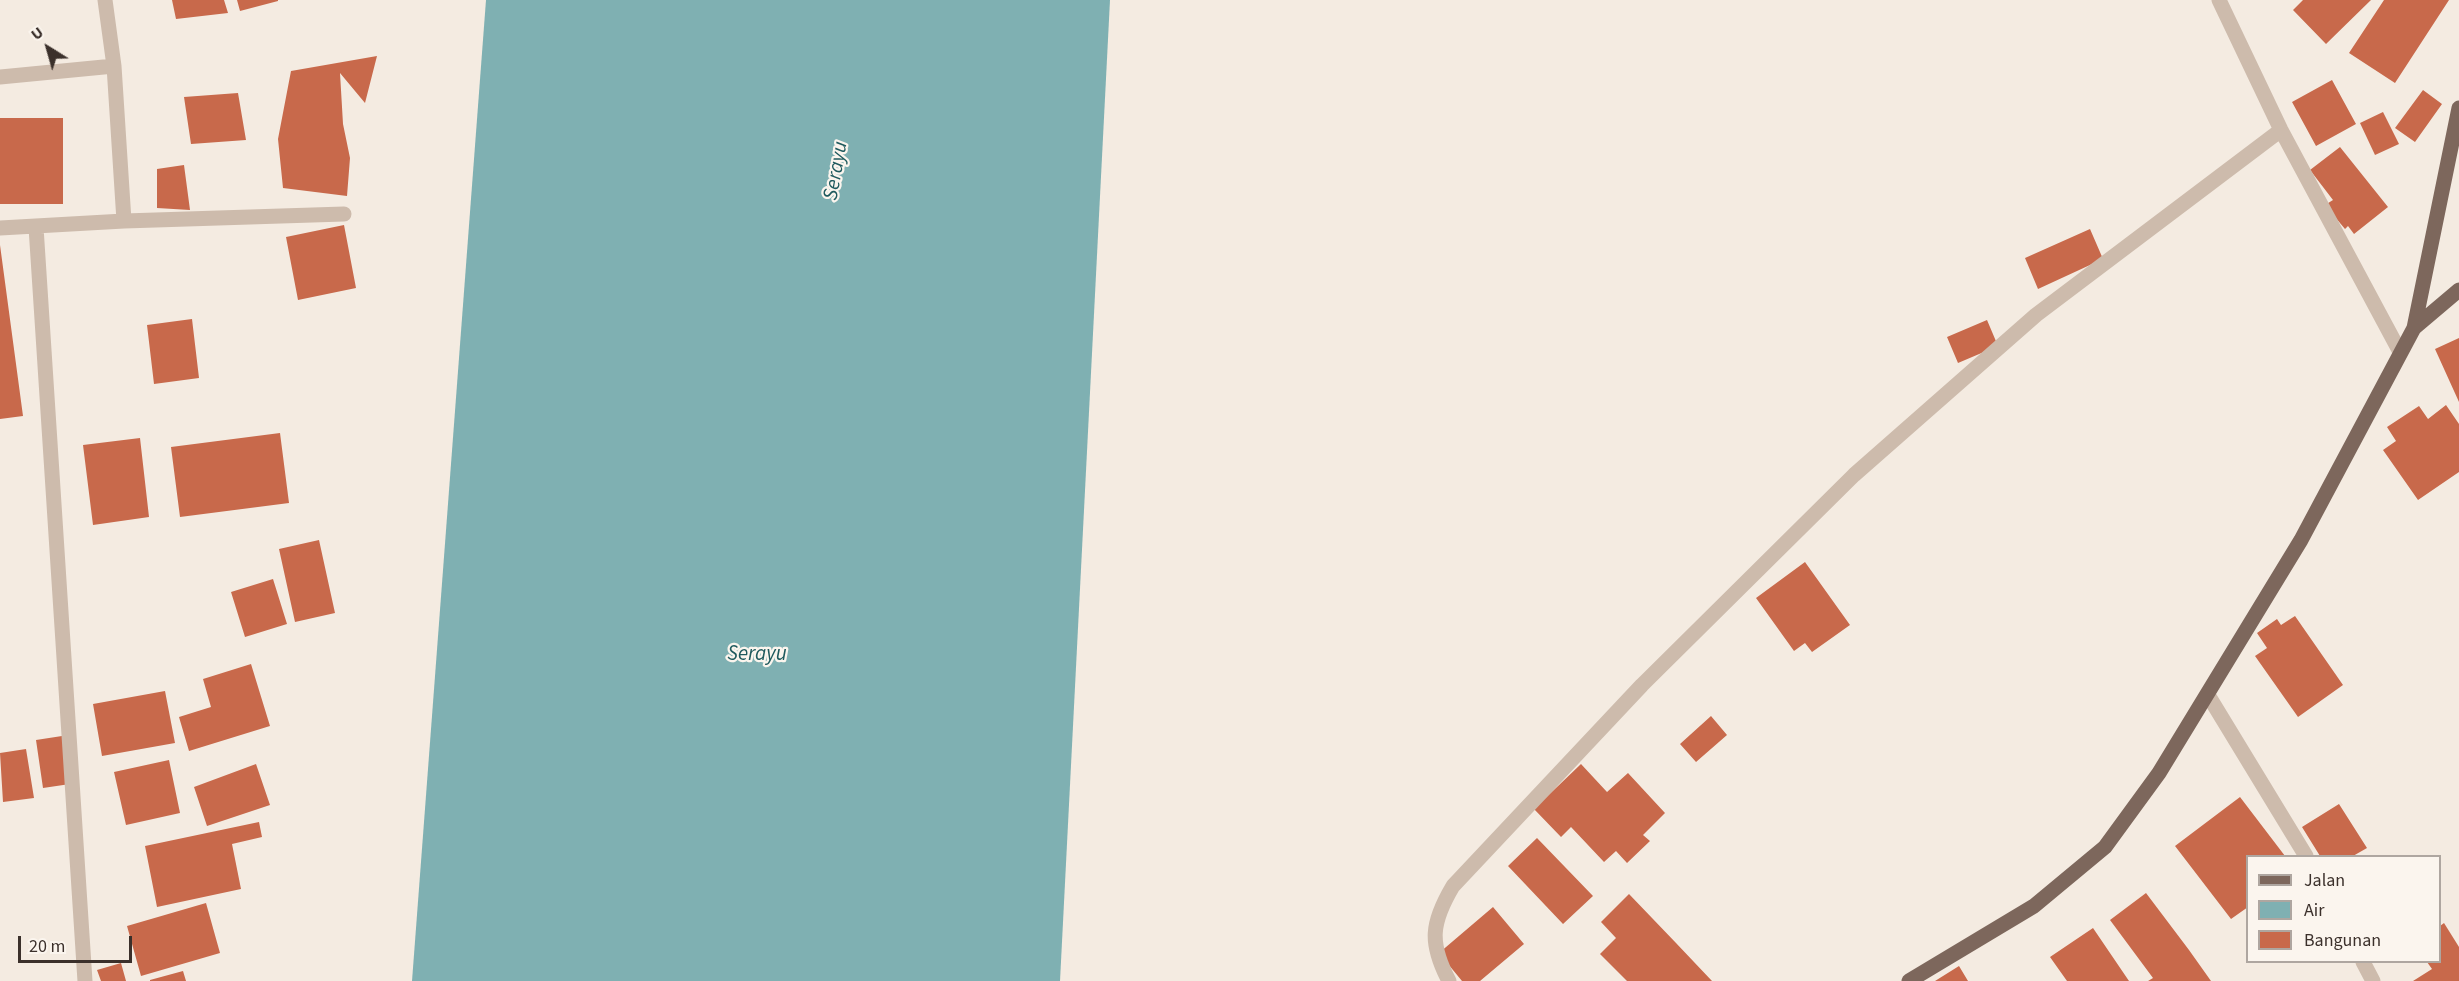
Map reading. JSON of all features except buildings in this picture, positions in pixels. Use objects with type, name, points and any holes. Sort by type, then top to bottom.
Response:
[{"type":"main road","points":[[1909,981],[2034,906],[2105,847],[2158,773],[2208,694],[2301,540],[2414,328],[2459,108]]},
{"type":"main road","points":[[2414,328],[2459,290]]},
{"type":"street","points":[[105,0],[114,66],[124,221]]},
{"type":"street","points":[[2219,0],[2281,130],[2400,352]]},
{"type":"street","points":[[0,77],[114,66]]},
{"type":"street","points":[[1449,981],[1438,961],[1433,936],[1439,909],[1453,886],[1642,685],[1854,475],[2015,334],[2281,130]]},
{"type":"street","points":[[0,228],[124,221],[344,214]]},
{"type":"street","points":[[36,227],[85,981]]},
{"type":"street","points":[[2208,694],[2305,855]]},
{"type":"street","points":[[2364,963],[2373,981]]},
{"type":"water","name":"Serayu","points":[[486,0],[1110,0],[1060,981],[412,981]]}]
